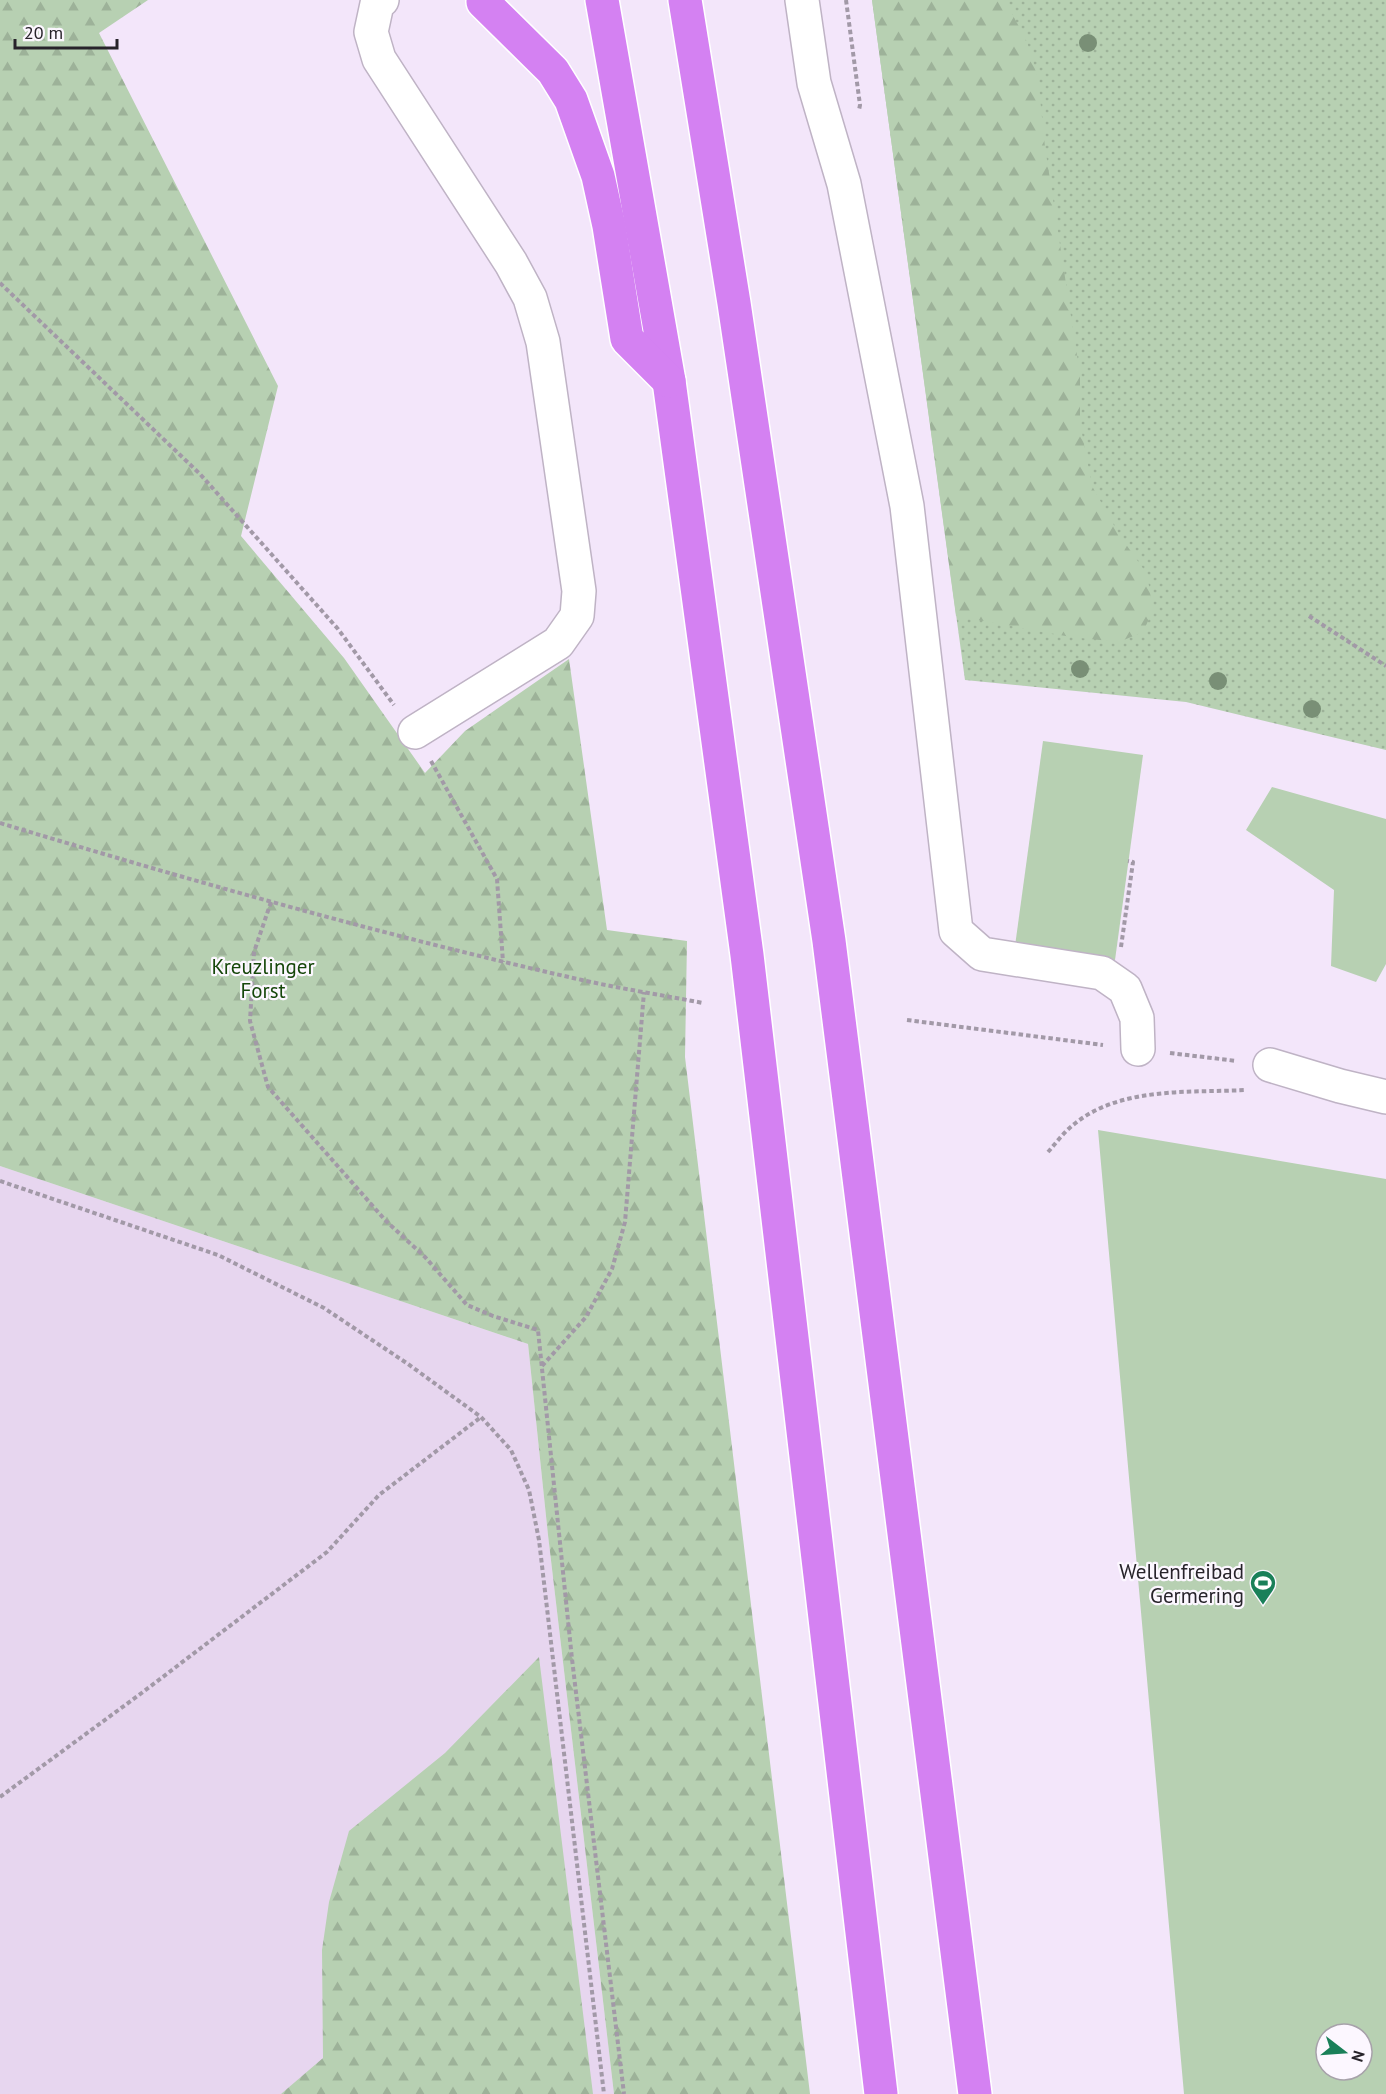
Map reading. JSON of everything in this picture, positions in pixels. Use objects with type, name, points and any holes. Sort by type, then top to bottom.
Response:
[{"type":"highway","points":[[602,0],[669,381],[749,967],[881,2094]]},
{"type":"highway","points":[[685,0],[734,303],[829,941],[975,2094]]},
{"type":"highway","points":[[482,1],[552,70],[571,100],[598,176],[609,226],[627,339],[669,381]]},
{"type":"street","points":[[382,0],[377,4],[371,32],[379,59],[511,263],[530,298],[543,342],[579,591],[577,616],[558,642],[415,732]]},
{"type":"street","points":[[802,0],[814,83],[844,184],[907,506],[956,931],[982,954],[1102,973],[1125,989],[1137,1018],[1138,1049]]},
{"type":"street","points":[[1270,1065],[1386,1097]]},
{"type":"path","points":[[0,283],[200,474],[338,629],[415,732],[497,879],[503,962]]},
{"type":"path","points":[[1309,616],[1386,666]]},
{"type":"path","points":[[0,823],[154,870],[503,962],[585,981],[702,1003]]},
{"type":"path","points":[[1125,989],[1120,958],[1133,862],[1128,861]]},
{"type":"path","points":[[271,902],[254,952],[250,1021],[268,1087],[386,1221],[425,1257],[467,1305],[538,1330],[572,1659],[624,2094]]},
{"type":"path","points":[[542,1366],[586,1317],[612,1269],[625,1222],[644,992]]},
{"type":"path","points":[[908,1020],[1270,1065]]},
{"type":"path","points":[[1048,1152],[1073,1125],[1099,1108],[1140,1096],[1246,1089]]},
{"type":"path","points":[[0,1181],[218,1255],[324,1308],[408,1364],[481,1417],[511,1450],[529,1490],[539,1540],[604,2094]]},
{"type":"path","points":[[0,1797],[327,1552],[379,1495],[481,1417]]},
{"type":"shaded area","points":[[0,1166],[528,1344],[548,1535],[614,2094],[0,2094]]},
{"type":"green space","name":"Kreuzlinger Forst","points":[[0,0],[148,0],[99,33],[278,386],[241,536],[344,658],[425,773],[465,731],[569,659],[607,930],[687,941],[685,1057],[810,2094],[614,2094],[548,1535],[528,1344],[0,1166]]},
{"type":"green space","points":[[872,0],[1386,0],[1386,750],[1186,702],[965,680]]},
{"type":"green space","points":[[872,0],[1003,0],[1027,42],[1038,78],[1045,147],[1080,375],[1080,423],[1092,486],[1120,536],[1147,574],[1153,610],[1143,632],[1119,642],[1071,637],[956,616]]},
{"type":"green space","points":[[1043,741],[1143,755],[1115,960],[1015,946]]},
{"type":"green space","points":[[1272,787],[1386,819],[1386,964],[1376,982],[1331,966],[1334,890],[1246,830]]},
{"type":"green space","name":"Wellenfreibad Germering","points":[[1098,1130],[1386,1179],[1386,2094],[1184,2094]]},
{"type":"green space","points":[[539,1657],[593,2094],[281,2094],[323,2058],[322,1950],[329,1902],[349,1831],[445,1753]]},
{"type":"place","name":"Wellenfreibad Germering","points":[[1263,1606]]}]
